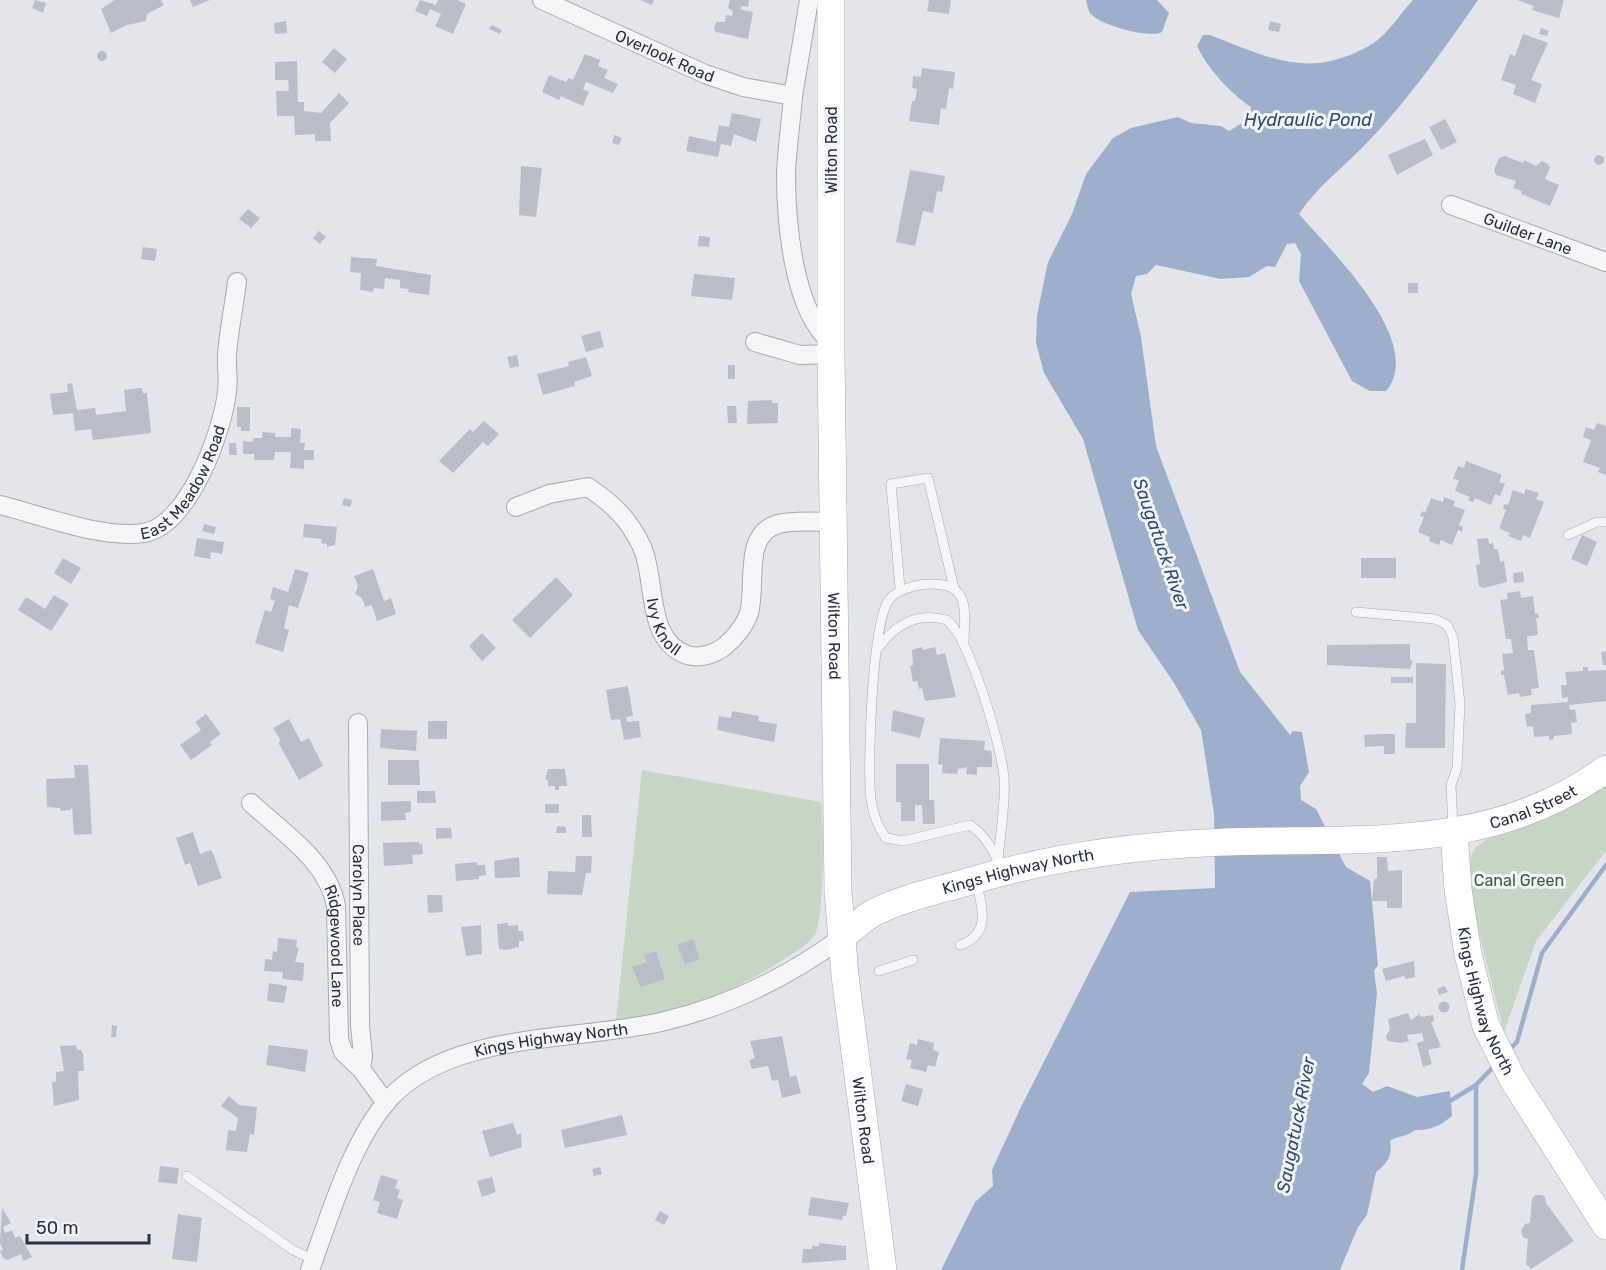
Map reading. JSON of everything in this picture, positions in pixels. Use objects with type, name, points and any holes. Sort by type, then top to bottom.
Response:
[{"type":"main road","name":"Wilton Road","points":[[831,0],[831,348],[837,867],[841,938],[883,1270]]},
{"type":"main road","name":"Canal Street","points":[[1454,833],[1497,824],[1533,812],[1571,792],[1606,769]]},
{"type":"main road","name":"Kings Highway North","points":[[841,938],[878,910],[992,871],[1091,854],[1205,843],[1454,833],[1458,889],[1471,972],[1491,1038],[1521,1091],[1606,1226]]},
{"type":"street","name":"Overlook Road","points":[[542,0],[705,74],[743,87],[793,96]]},
{"type":"street","points":[[755,342],[800,355],[831,348],[813,322],[801,288],[793,253],[786,174],[793,96],[809,0]]},
{"type":"street","name":"Guilder Lane","points":[[1451,205],[1606,262]]},
{"type":"street","name":"East Meadow Road","points":[[0,504],[95,529],[125,533],[148,532],[172,519],[201,472],[224,408],[228,389],[227,356],[237,282]]},
{"type":"street","name":"Ivy Knoll","points":[[516,507],[549,494],[588,487],[615,505],[636,537],[648,564],[655,616],[661,631],[670,644],[693,657],[717,651],[734,638],[743,626],[751,601],[756,544],[763,532],[779,524],[833,522]]},
{"type":"street","name":"Carolyn Place","points":[[358,723],[360,1025],[363,1056],[361,1069]]},
{"type":"street","name":"Ridgewood Lane","points":[[252,803],[316,864],[331,889],[336,906],[339,1039],[347,1058],[361,1069],[386,1103]]},
{"type":"street","name":"Kings Highway North","points":[[312,1265],[351,1166],[386,1103],[403,1086],[420,1075],[445,1063],[484,1050],[539,1038],[638,1026],[717,1005],[809,962],[841,938]]},
{"type":"lane","points":[[900,588],[891,484],[928,478],[954,588]]},
{"type":"lane","points":[[1568,536],[1597,522],[1606,522]]},
{"type":"lane","points":[[960,945],[970,942],[980,928],[984,916],[992,871],[1004,779],[997,743],[964,642],[962,597],[954,588],[943,583],[900,588],[889,599],[881,613],[874,668],[871,799],[881,831],[886,838],[896,841],[970,825],[980,831],[992,871]]},
{"type":"lane","points":[[1356,612],[1435,619],[1447,625],[1454,637],[1460,704],[1457,768],[1450,785],[1454,833]]},
{"type":"lane","points":[[877,649],[899,625],[926,617],[947,620],[964,642]]},
{"type":"lane","points":[[879,971],[913,960]]},
{"type":"lane","points":[[187,1176],[312,1265]]},
{"type":"green space","points":[[642,770],[821,802],[822,891],[815,934],[810,941],[795,952],[748,980],[705,1000],[661,1013],[616,1021]]},
{"type":"green space","name":"Canal Green","points":[[1606,779],[1606,851],[1536,941],[1504,1032],[1471,901],[1468,871],[1471,856],[1476,847],[1491,837],[1556,814],[1587,795]]},
{"type":"water","points":[[1086,0],[1157,0],[1169,13],[1162,32],[1147,34],[1114,26],[1095,18],[1089,12]]},
{"type":"water","points":[[1413,0],[1478,0],[1438,57],[1393,114],[1362,148],[1321,187],[1299,214],[1351,272],[1384,323],[1394,348],[1395,371],[1386,391],[1370,391],[1352,381],[1299,281],[1301,254],[1295,243],[1287,244],[1275,267],[1267,266],[1249,277],[1221,279],[1156,265],[1147,274],[1136,276],[1131,294],[1141,337],[1156,446],[1240,672],[1290,735],[1293,731],[1302,732],[1309,772],[1300,786],[1301,800],[1316,809],[1346,867],[1370,881],[1378,965],[1374,971],[1377,993],[1369,1073],[1362,1084],[1373,1092],[1387,1086],[1417,1097],[1450,1091],[1452,1116],[1435,1127],[1415,1130],[1390,1141],[1391,1151],[1388,1159],[1376,1172],[1367,1215],[1358,1227],[1340,1270],[941,1270],[975,1202],[993,1186],[992,1170],[1021,1107],[1130,892],[1215,888],[1214,813],[1201,730],[1174,683],[1138,630],[1083,439],[1044,373],[1036,343],[1037,315],[1048,262],[1072,214],[1086,174],[1113,138],[1131,128],[1178,117],[1191,123],[1221,126],[1229,131],[1250,118],[1251,107],[1220,80],[1202,55],[1197,46],[1203,35],[1210,35],[1271,58],[1290,62],[1329,61],[1350,55],[1378,40]]},
{"type":"building","points":[[35,0],[46,3],[43,13],[32,8]]},
{"type":"building","points":[[115,0],[161,0],[164,5],[147,14],[146,21],[127,25],[111,33],[101,9]]},
{"type":"building","points":[[190,0],[210,0],[193,7]]},
{"type":"building","points":[[420,0],[436,5],[438,0],[457,0],[466,4],[453,34],[435,26],[441,14],[430,9],[427,16],[415,11]]},
{"type":"building","points":[[640,0],[654,0],[652,5]]},
{"type":"building","points":[[730,0],[749,0],[748,7],[741,6],[741,10],[753,12],[748,39],[716,32],[714,29],[716,22],[725,22],[726,15],[732,16],[733,11],[728,8]]},
{"type":"building","points":[[929,0],[951,0],[949,14],[927,11]]},
{"type":"building","points":[[1517,0],[1564,0],[1559,18],[1532,10],[1534,6]]},
{"type":"building","points":[[286,21],[287,33],[275,34],[274,23]]},
{"type":"building","points":[[1270,21],[1281,24],[1279,32],[1268,30]]},
{"type":"building","points":[[492,25],[502,30],[500,34],[489,29]]},
{"type":"building","points":[[1541,28],[1549,31],[1547,36],[1539,34]]},
{"type":"building","points":[[1523,34],[1548,43],[1531,80],[1542,84],[1535,103],[1513,94],[1516,85],[1501,80],[1510,54],[1515,56]]},
{"type":"building","points":[[334,48],[347,59],[335,73],[322,62]]},
{"type":"building","points":[[102,51],[106,52],[106,60],[102,61],[98,60],[97,56],[98,52]]},
{"type":"building","points":[[585,54],[600,60],[598,66],[608,70],[604,78],[618,84],[613,93],[586,82],[583,89],[589,92],[583,106],[561,96],[559,100],[542,92],[549,75],[566,82],[569,78],[573,80]]},
{"type":"building","points":[[297,61],[298,102],[304,102],[304,111],[321,113],[339,93],[349,103],[330,123],[331,141],[315,141],[315,134],[295,135],[294,116],[277,116],[276,91],[289,91],[288,80],[275,80],[275,62]]},
{"type":"building","points":[[922,68],[955,72],[953,89],[949,88],[946,109],[941,108],[939,125],[909,121],[912,101],[915,101],[917,89],[912,88],[913,76],[921,77]]},
{"type":"building","points":[[732,113],[761,119],[756,142],[734,134],[731,146],[721,144],[718,157],[686,151],[689,136],[716,142],[719,125],[729,127]]},
{"type":"building","points":[[1445,119],[1457,142],[1441,150],[1429,127]]},
{"type":"building","points":[[614,135],[622,138],[619,145],[612,143]]},
{"type":"building","points":[[1425,139],[1433,155],[1397,175],[1388,155]]},
{"type":"building","points":[[1599,155],[1604,160],[1599,165],[1594,160]]},
{"type":"building","points":[[1505,156],[1523,163],[1524,160],[1536,166],[1542,161],[1548,164],[1550,168],[1545,179],[1559,185],[1550,206],[1521,194],[1522,191],[1513,188],[1516,181],[1496,175],[1494,170],[1499,158]]},
{"type":"building","points":[[521,166],[542,168],[536,217],[519,215]]},
{"type":"building","points":[[910,170],[945,176],[942,192],[937,191],[933,213],[923,211],[915,246],[896,242]]},
{"type":"building","points":[[248,209],[260,218],[251,228],[239,219]]},
{"type":"building","points":[[319,231],[326,237],[320,244],[313,238]]},
{"type":"building","points":[[699,236],[710,237],[709,247],[698,246]]},
{"type":"building","points":[[143,247],[157,249],[155,261],[141,259]]},
{"type":"building","points":[[351,257],[377,259],[376,266],[431,275],[429,295],[408,292],[409,289],[400,288],[400,280],[385,278],[384,289],[374,288],[373,292],[360,290],[361,273],[350,272]]},
{"type":"building","points":[[694,274],[735,278],[732,300],[691,296]]},
{"type":"building","points":[[1408,283],[1418,283],[1418,293],[1408,293]]},
{"type":"building","points":[[600,331],[604,347],[586,352],[581,336]]},
{"type":"building","points":[[517,355],[519,366],[510,368],[507,357]]},
{"type":"building","points":[[586,357],[592,376],[574,382],[575,386],[543,395],[537,374],[569,366],[568,362]]},
{"type":"building","points":[[728,365],[735,365],[735,379],[728,379]]},
{"type":"building","points":[[72,383],[77,410],[95,408],[96,415],[126,411],[124,390],[142,388],[143,393],[147,393],[151,433],[93,440],[91,429],[75,431],[73,413],[53,415],[50,394],[68,392],[67,384]]},
{"type":"building","points":[[772,400],[772,403],[778,403],[778,423],[747,424],[748,401]]},
{"type":"building","points":[[727,406],[736,406],[737,423],[728,423]]},
{"type":"building","points":[[237,407],[250,407],[250,431],[241,431],[241,427],[237,427]]},
{"type":"building","points":[[484,421],[499,434],[488,446],[483,442],[453,473],[439,461],[470,429],[473,432]]},
{"type":"building","points":[[1597,423],[1606,426],[1606,475],[1598,472],[1600,468],[1583,462],[1591,440],[1583,437],[1586,427],[1594,430]]},
{"type":"building","points":[[291,428],[301,429],[300,443],[305,443],[304,450],[314,450],[314,460],[304,460],[304,469],[290,468],[291,452],[275,452],[274,460],[254,460],[254,454],[243,454],[243,441],[253,442],[253,438],[262,438],[262,432],[275,433],[275,437],[291,437]]},
{"type":"building","points":[[229,443],[236,443],[237,455],[229,455]]},
{"type":"building","points":[[1466,461],[1502,475],[1499,482],[1505,484],[1500,496],[1495,494],[1491,505],[1475,498],[1473,502],[1468,500],[1470,497],[1455,491],[1459,480],[1453,479],[1458,466],[1464,468]]},
{"type":"building","points":[[1526,489],[1539,493],[1536,499],[1544,502],[1530,538],[1523,535],[1521,541],[1508,536],[1510,533],[1500,529],[1500,526],[1506,510],[1503,508],[1504,504],[1508,505],[1513,490],[1524,494]]},
{"type":"building","points":[[1444,497],[1455,501],[1453,506],[1465,510],[1459,525],[1463,527],[1462,532],[1458,530],[1452,545],[1441,540],[1439,545],[1429,541],[1430,537],[1418,532],[1424,517],[1420,516],[1422,511],[1425,513],[1431,498],[1443,502]]},
{"type":"building","points":[[344,498],[352,500],[350,507],[342,505]]},
{"type":"building","points":[[204,524],[216,527],[214,534],[202,531]]},
{"type":"building","points":[[304,524],[337,527],[335,545],[327,547],[327,544],[321,543],[322,539],[303,537]]},
{"type":"building","points":[[1582,535],[1597,542],[1587,566],[1571,559]]},
{"type":"building","points":[[197,538],[224,542],[222,554],[211,552],[210,559],[194,556]]},
{"type":"building","points":[[1488,538],[1489,544],[1493,543],[1494,549],[1498,549],[1500,562],[1504,561],[1507,582],[1483,588],[1479,586],[1476,565],[1480,564],[1477,539]]},
{"type":"building","points":[[63,558],[81,568],[71,584],[54,573]]},
{"type":"building","points":[[1361,558],[1396,558],[1396,578],[1361,578]]},
{"type":"building","points":[[295,569],[309,573],[298,608],[289,605],[284,628],[289,630],[283,652],[255,643],[265,610],[271,612],[275,601],[270,599],[273,587],[288,592]]},
{"type":"building","points":[[373,569],[384,601],[391,598],[396,614],[377,621],[372,605],[365,607],[362,598],[355,594],[358,586],[354,576]]},
{"type":"building","points":[[1523,572],[1524,582],[1514,583],[1513,573]]},
{"type":"building","points":[[556,577],[573,595],[530,638],[512,620]]},
{"type":"building","points":[[1520,591],[1521,598],[1533,596],[1535,614],[1538,613],[1539,618],[1536,618],[1538,635],[1527,636],[1528,650],[1534,650],[1539,688],[1531,689],[1532,695],[1520,697],[1519,693],[1508,695],[1504,675],[1501,675],[1501,671],[1504,670],[1502,654],[1513,653],[1511,639],[1506,639],[1500,600],[1508,599],[1507,593]]},
{"type":"building","points":[[54,595],[69,604],[51,631],[18,610],[25,598],[45,609]]},
{"type":"building","points":[[482,633],[496,648],[482,661],[469,646]]},
{"type":"building","points":[[1410,644],[1410,660],[1413,661],[1410,669],[1327,665],[1327,645]]},
{"type":"building","points":[[922,647],[923,650],[935,647],[937,655],[945,653],[956,697],[925,701],[922,688],[919,689],[917,681],[913,682],[910,666],[913,665],[912,650]]},
{"type":"building","points":[[1606,651],[1606,665],[1603,665],[1601,652]]},
{"type":"building","points":[[1416,663],[1446,664],[1445,748],[1405,748],[1406,723],[1416,723]]},
{"type":"building","points":[[1583,667],[1588,667],[1588,671],[1606,670],[1606,701],[1569,705],[1570,710],[1575,709],[1577,722],[1571,723],[1572,734],[1554,736],[1554,739],[1549,740],[1549,736],[1534,737],[1533,726],[1527,727],[1525,714],[1531,713],[1531,705],[1568,702],[1568,697],[1562,698],[1561,685],[1567,685],[1565,672],[1583,671]]},
{"type":"building","points":[[1391,677],[1413,677],[1413,683],[1391,683]]},
{"type":"building","points":[[628,686],[633,716],[626,717],[627,722],[639,721],[641,737],[624,740],[620,719],[611,720],[606,690]]},
{"type":"building","points":[[893,710],[925,718],[920,738],[891,731]]},
{"type":"building","points":[[732,711],[759,716],[758,721],[777,724],[774,742],[717,730],[719,716],[731,718]]},
{"type":"building","points":[[206,714],[221,734],[210,742],[212,745],[191,760],[180,745],[201,730],[195,722]]},
{"type":"building","points":[[289,719],[301,742],[309,738],[323,766],[299,780],[273,728]]},
{"type":"building","points":[[428,721],[447,721],[447,739],[428,739]]},
{"type":"building","points":[[381,729],[417,731],[416,751],[380,748]]},
{"type":"building","points":[[1395,734],[1395,754],[1384,754],[1384,746],[1365,747],[1364,735]]},
{"type":"building","points":[[940,738],[985,741],[984,750],[991,751],[992,767],[977,767],[977,775],[966,774],[967,767],[959,769],[959,766],[957,774],[942,773],[943,765],[938,764]]},
{"type":"building","points":[[388,760],[419,760],[420,785],[388,785]]},
{"type":"building","points":[[896,764],[929,764],[929,800],[934,800],[935,824],[923,824],[922,805],[915,805],[915,821],[901,821],[901,802],[896,802]]},
{"type":"building","points":[[74,765],[88,765],[92,834],[74,835],[72,807],[70,810],[61,811],[60,808],[47,807],[46,779],[75,778]]},
{"type":"building","points":[[548,769],[565,769],[567,786],[559,786],[559,790],[555,790],[555,786],[548,786],[548,780],[545,780]]},
{"type":"building","points":[[417,791],[435,791],[436,803],[417,803]]},
{"type":"building","points":[[411,801],[411,812],[405,813],[406,820],[381,821],[381,802]]},
{"type":"building","points":[[545,804],[559,804],[559,813],[545,813]]},
{"type":"building","points":[[582,815],[591,815],[592,837],[582,837]]},
{"type":"building","points":[[557,826],[566,827],[566,833],[556,833]]},
{"type":"building","points":[[436,828],[451,828],[452,838],[436,839]]},
{"type":"building","points":[[193,832],[200,854],[211,850],[222,878],[198,886],[190,863],[185,865],[176,838]]},
{"type":"building","points":[[419,842],[422,844],[423,854],[412,855],[413,864],[384,866],[383,843]]},
{"type":"building","points":[[576,856],[592,856],[591,873],[586,873],[582,895],[547,894],[548,871],[575,872]]},
{"type":"building","points":[[519,857],[520,877],[495,878],[494,861]]},
{"type":"building","points":[[1377,857],[1387,857],[1388,871],[1402,870],[1402,908],[1387,908],[1387,901],[1372,901],[1374,880],[1377,878]]},
{"type":"building","points":[[477,862],[477,865],[485,865],[486,875],[479,876],[479,879],[456,881],[455,864]]},
{"type":"building","points":[[427,895],[442,895],[443,912],[428,913]]},
{"type":"building","points":[[508,923],[508,926],[518,925],[518,931],[523,931],[524,941],[519,941],[519,947],[499,949],[497,924]]},
{"type":"building","points":[[481,925],[482,954],[466,956],[461,927]]},
{"type":"building","points":[[278,938],[297,940],[296,947],[299,948],[295,962],[304,963],[303,981],[282,979],[283,972],[264,971],[265,959],[272,960],[273,951],[277,952]]},
{"type":"building","points":[[693,939],[700,959],[685,964],[677,945]]},
{"type":"building","points":[[656,951],[665,979],[641,987],[632,967],[647,962],[644,955]]},
{"type":"building","points":[[1414,961],[1415,977],[1406,979],[1404,976],[1386,981],[1382,969]]},
{"type":"building","points":[[269,983],[287,986],[284,1003],[267,1001]]},
{"type":"building","points":[[1445,986],[1448,992],[1439,995],[1437,989]]},
{"type":"building","points":[[1444,1002],[1448,1003],[1448,1011],[1444,1012],[1440,1011],[1439,1007],[1440,1003]]},
{"type":"building","points":[[1408,1013],[1411,1020],[1420,1014],[1421,1017],[1433,1015],[1434,1021],[1431,1022],[1441,1047],[1428,1050],[1432,1064],[1423,1067],[1417,1043],[1424,1041],[1422,1033],[1407,1035],[1409,1041],[1401,1043],[1387,1041],[1386,1036],[1390,1030],[1388,1019]]},
{"type":"building","points":[[112,1025],[117,1026],[116,1037],[111,1037]]},
{"type":"building","points":[[782,1036],[790,1077],[796,1075],[801,1093],[782,1098],[778,1080],[772,1081],[768,1066],[752,1069],[749,1060],[755,1058],[750,1041]]},
{"type":"building","points":[[918,1039],[934,1043],[933,1050],[939,1052],[935,1067],[928,1065],[926,1072],[910,1068],[912,1060],[906,1059],[910,1043],[917,1045]]},
{"type":"building","points":[[76,1045],[77,1050],[81,1050],[83,1054],[84,1071],[78,1071],[79,1100],[54,1106],[52,1082],[56,1082],[56,1072],[64,1071],[60,1046]]},
{"type":"building","points":[[269,1045],[308,1050],[305,1072],[266,1065]]},
{"type":"building","points":[[906,1084],[923,1089],[918,1106],[901,1101]]},
{"type":"building","points":[[229,1096],[239,1105],[257,1107],[254,1135],[250,1134],[247,1152],[226,1150],[228,1130],[236,1131],[238,1118],[221,1106]]},
{"type":"building","points":[[622,1115],[627,1135],[565,1148],[561,1130]]},
{"type":"building","points":[[513,1123],[517,1135],[521,1133],[522,1147],[490,1157],[482,1131]]},
{"type":"building","points":[[160,1166],[179,1168],[177,1184],[158,1182]]},
{"type":"building","points":[[600,1167],[602,1174],[594,1176],[592,1169]]},
{"type":"building","points":[[381,1175],[398,1180],[395,1188],[400,1190],[397,1198],[403,1200],[397,1219],[377,1213],[380,1202],[373,1200]]},
{"type":"building","points":[[492,1177],[496,1192],[482,1197],[477,1181]]},
{"type":"building","points":[[1535,1195],[1545,1197],[1546,1203],[1574,1241],[1531,1269],[1526,1264],[1528,1239],[1523,1237],[1521,1230],[1525,1224],[1530,1223],[1532,1199]]},
{"type":"building","points":[[811,1197],[849,1203],[846,1216],[843,1216],[842,1220],[808,1215]]},
{"type":"building","points":[[2,1208],[11,1223],[3,1227],[5,1233],[12,1230],[15,1238],[20,1236],[32,1257],[23,1261],[21,1254],[7,1260],[3,1258],[0,1251],[3,1250],[0,1243]]},
{"type":"building","points":[[660,1211],[669,1216],[664,1225],[655,1220]]},
{"type":"building","points":[[178,1214],[202,1218],[197,1262],[172,1259]]},
{"type":"building","points":[[819,1243],[846,1246],[846,1260],[802,1263],[803,1249],[812,1249],[812,1246],[819,1246]]},
{"type":"waterway","points":[[1508,1051],[1517,1042],[1542,953],[1606,865]]},
{"type":"waterway","points":[[1462,1270],[1476,1174],[1476,1085],[1494,1066]]},
{"type":"waterway","points":[[1445,1104],[1476,1085]]},
{"type":"water label","name":"Hydraulic Pond","points":[[1308,120]]},
{"type":"water label","name":"Saugatuck River","points":[[1161,544]]},
{"type":"water label","name":"Saugatuck River","points":[[1296,1125]]}]
